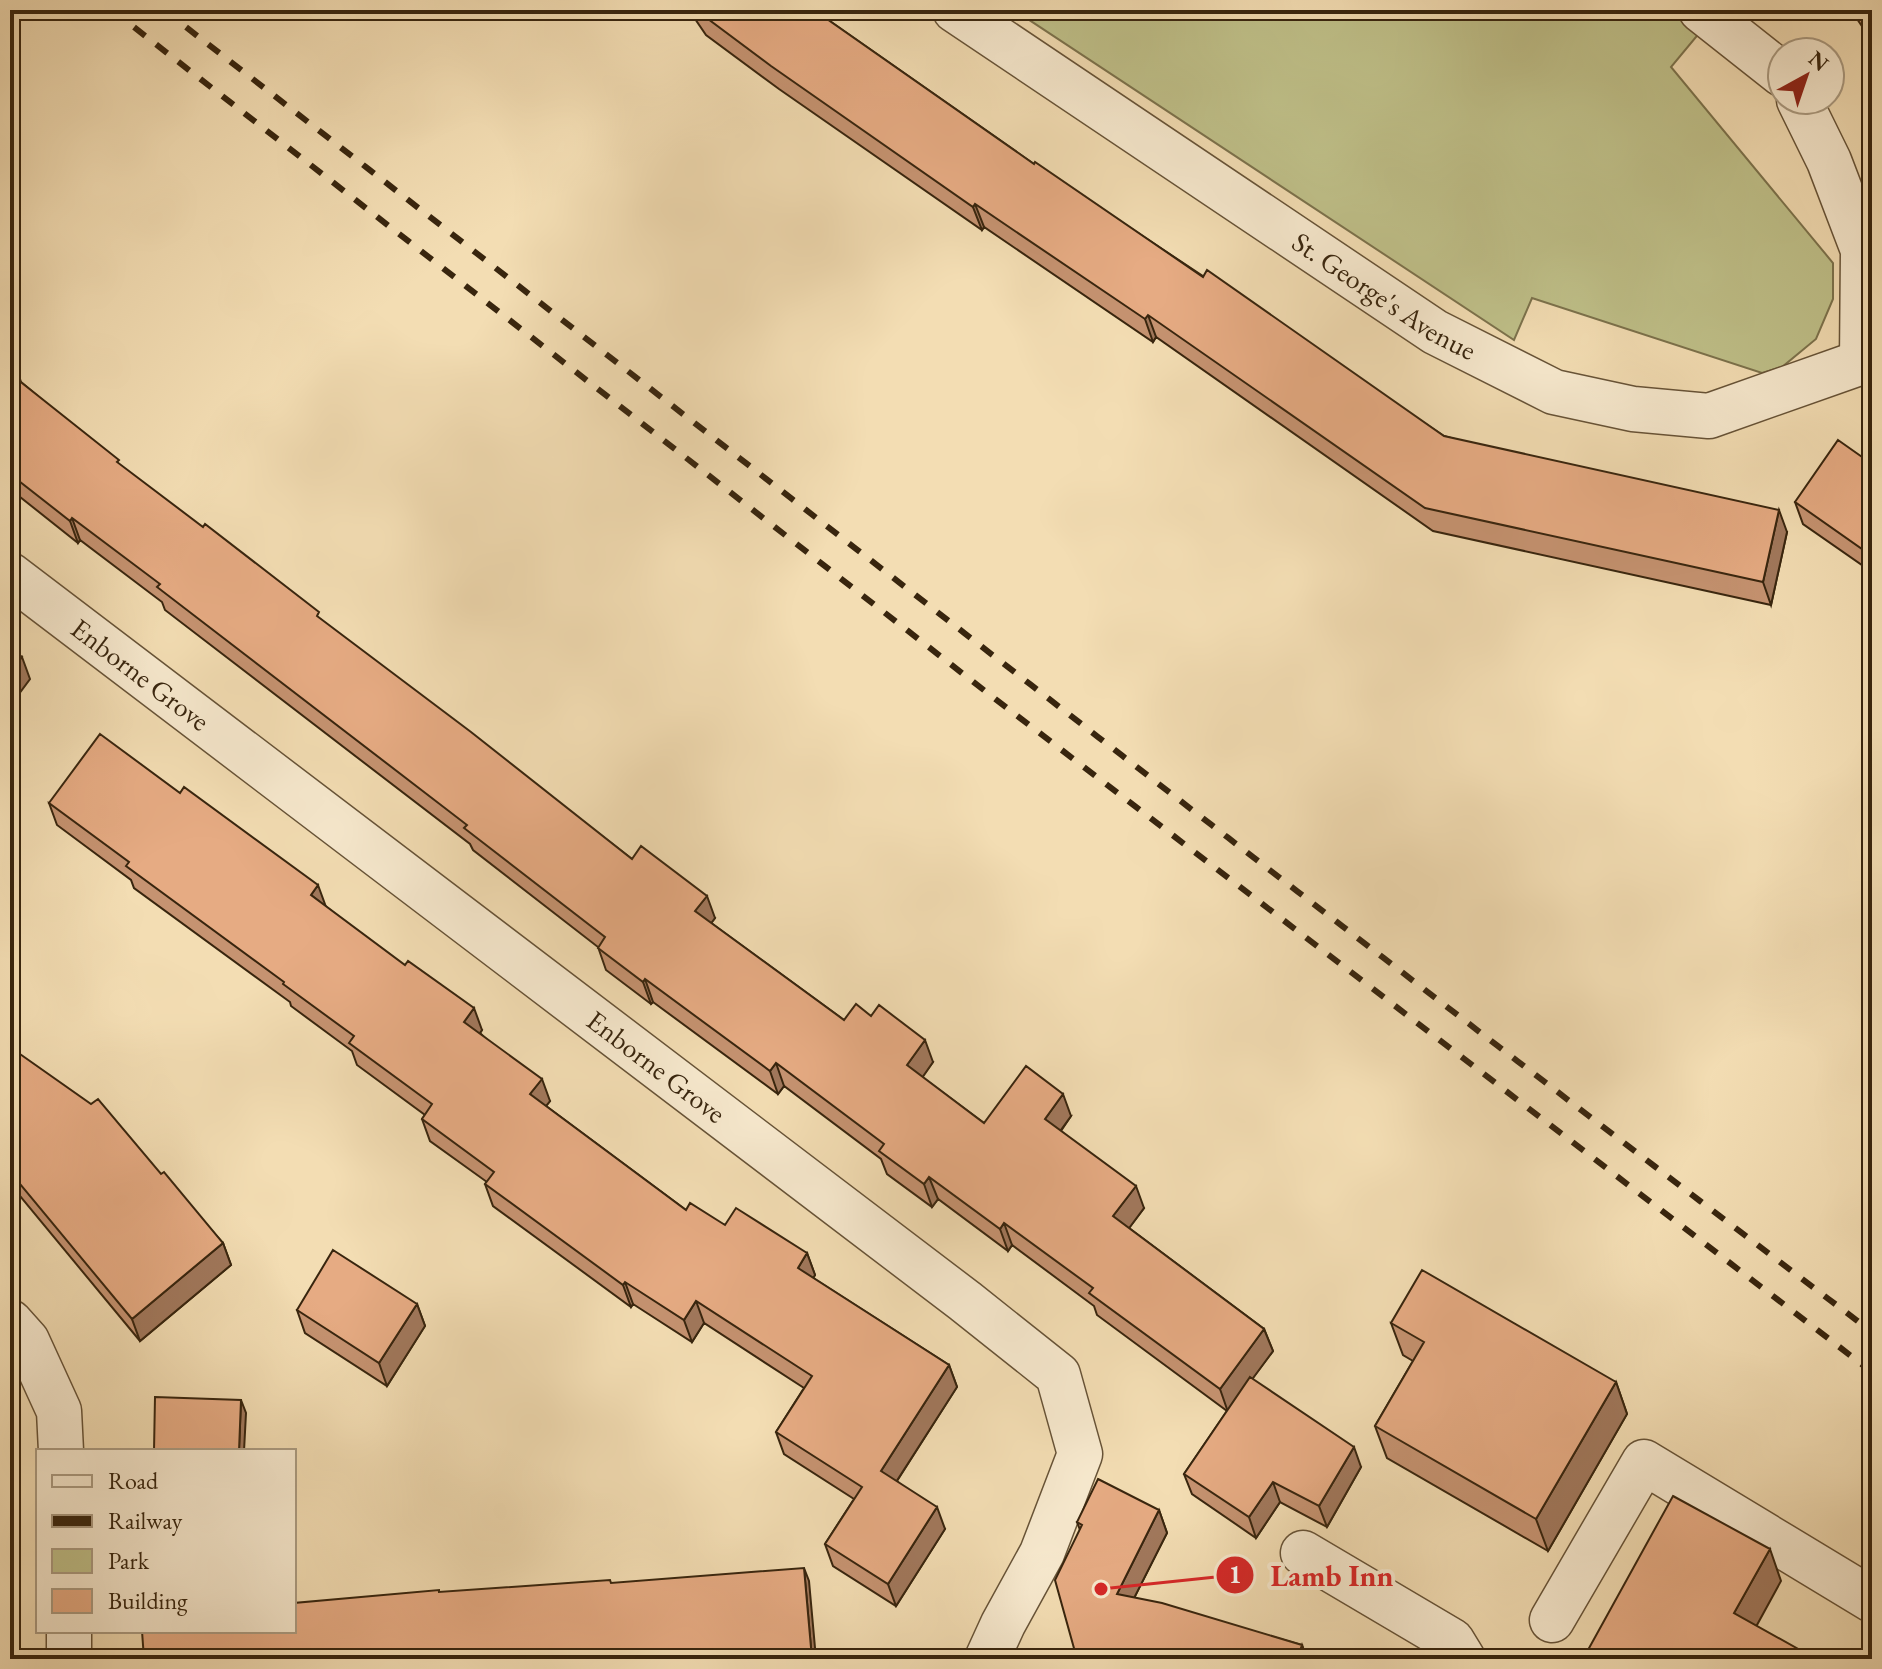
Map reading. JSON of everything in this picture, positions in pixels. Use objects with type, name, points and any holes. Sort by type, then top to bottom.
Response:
[{"type":"street","name":"St. George's Avenue","points":[[955,10],[1435,332],[1554,392],[1633,409],[1709,416],[1867,365],[1863,250],[1829,161],[1807,116]]},
{"type":"street","points":[[1701,10],[1766,61]]},
{"type":"street","name":"Enborne Grove","points":[[10,575],[1058,1375],[1080,1454],[1042,1553],[987,1659]]},
{"type":"street","points":[[10,1322],[27,1341],[59,1411],[61,1449]]},
{"type":"street","points":[[1552,1620],[1644,1462],[1872,1600]]},
{"type":"street","points":[[1303,1553],[1452,1641],[1463,1659]]},
{"type":"street","points":[[69,1633],[69,1659]]},
{"type":"green space","points":[[1014,10],[1668,10],[1701,31],[1671,67],[1833,263],[1833,299],[1816,339],[1782,367],[1762,373],[1532,298],[1514,340]]},
{"type":"building","points":[[696,10],[814,10],[1034,164],[1203,277],[1207,270],[1444,436],[1779,510],[1763,582],[1425,508],[1148,315],[1145,319],[975,204],[973,207]]},
{"type":"building","points":[[1858,10],[1872,10],[1872,31]]},
{"type":"building","points":[[10,369],[19,376],[17,379],[119,460],[117,462],[203,527],[205,524],[319,612],[317,616],[632,859],[641,846],[707,896],[695,911],[844,1020],[856,1004],[871,1016],[879,1005],[925,1040],[907,1065],[984,1123],[1026,1066],[1063,1094],[1045,1119],[1136,1186],[1113,1216],[1264,1329],[1220,1389],[1089,1293],[1093,1288],[1004,1223],[1000,1229],[929,1177],[924,1184],[879,1151],[884,1144],[776,1063],[770,1071],[598,948],[605,937],[464,828],[467,825],[157,587],[160,584],[72,518],[70,521],[10,474]]},
{"type":"building","points":[[1838,440],[1872,464],[1872,556],[1795,502]]},
{"type":"building","points":[[10,648],[22,657],[10,672]]},
{"type":"building","points":[[100,734],[180,793],[184,787],[318,885],[311,895],[405,965],[408,961],[474,1008],[464,1022],[542,1079],[530,1094],[686,1210],[690,1203],[725,1225],[736,1208],[807,1253],[798,1268],[949,1365],[881,1471],[937,1507],[888,1584],[825,1544],[862,1487],[776,1432],[812,1376],[696,1301],[684,1320],[625,1282],[623,1285],[485,1184],[494,1172],[422,1119],[432,1104],[349,1043],[354,1036],[126,866],[129,862],[49,803]]},
{"type":"building","points":[[10,1047],[91,1104],[98,1099],[223,1243],[132,1319],[10,1172]]},
{"type":"building","points":[[333,1250],[417,1304],[379,1363],[297,1310]]},
{"type":"building","points":[[1422,1270],[1616,1382],[1536,1519],[1375,1426],[1424,1342],[1391,1323]]},
{"type":"building","points":[[1250,1377],[1354,1447],[1319,1506],[1273,1482],[1249,1517],[1184,1474]]},
{"type":"building","points":[[155,1397],[241,1400],[239,1449],[154,1449]]},
{"type":"building","points":[[1098,1479],[1159,1510],[1117,1594],[1162,1603],[1302,1645],[1297,1659],[1112,1659],[1087,1654],[1084,1659],[1077,1659],[1055,1580],[1082,1525],[1077,1522]]},
{"type":"building","points":[[1673,1496],[1770,1549],[1734,1613],[1816,1659],[1583,1659]]},
{"type":"building","points":[[804,1568],[812,1659],[144,1659],[142,1633],[296,1633],[296,1603],[439,1590],[610,1580],[611,1583]]},
{"type":"railway","points":[[112,10],[994,698],[1872,1372]]},
{"type":"railway","points":[[164,10],[1230,839],[1872,1332]]},
{"type":"place","name":"Lamb Inn","points":[[1101,1589]]}]
